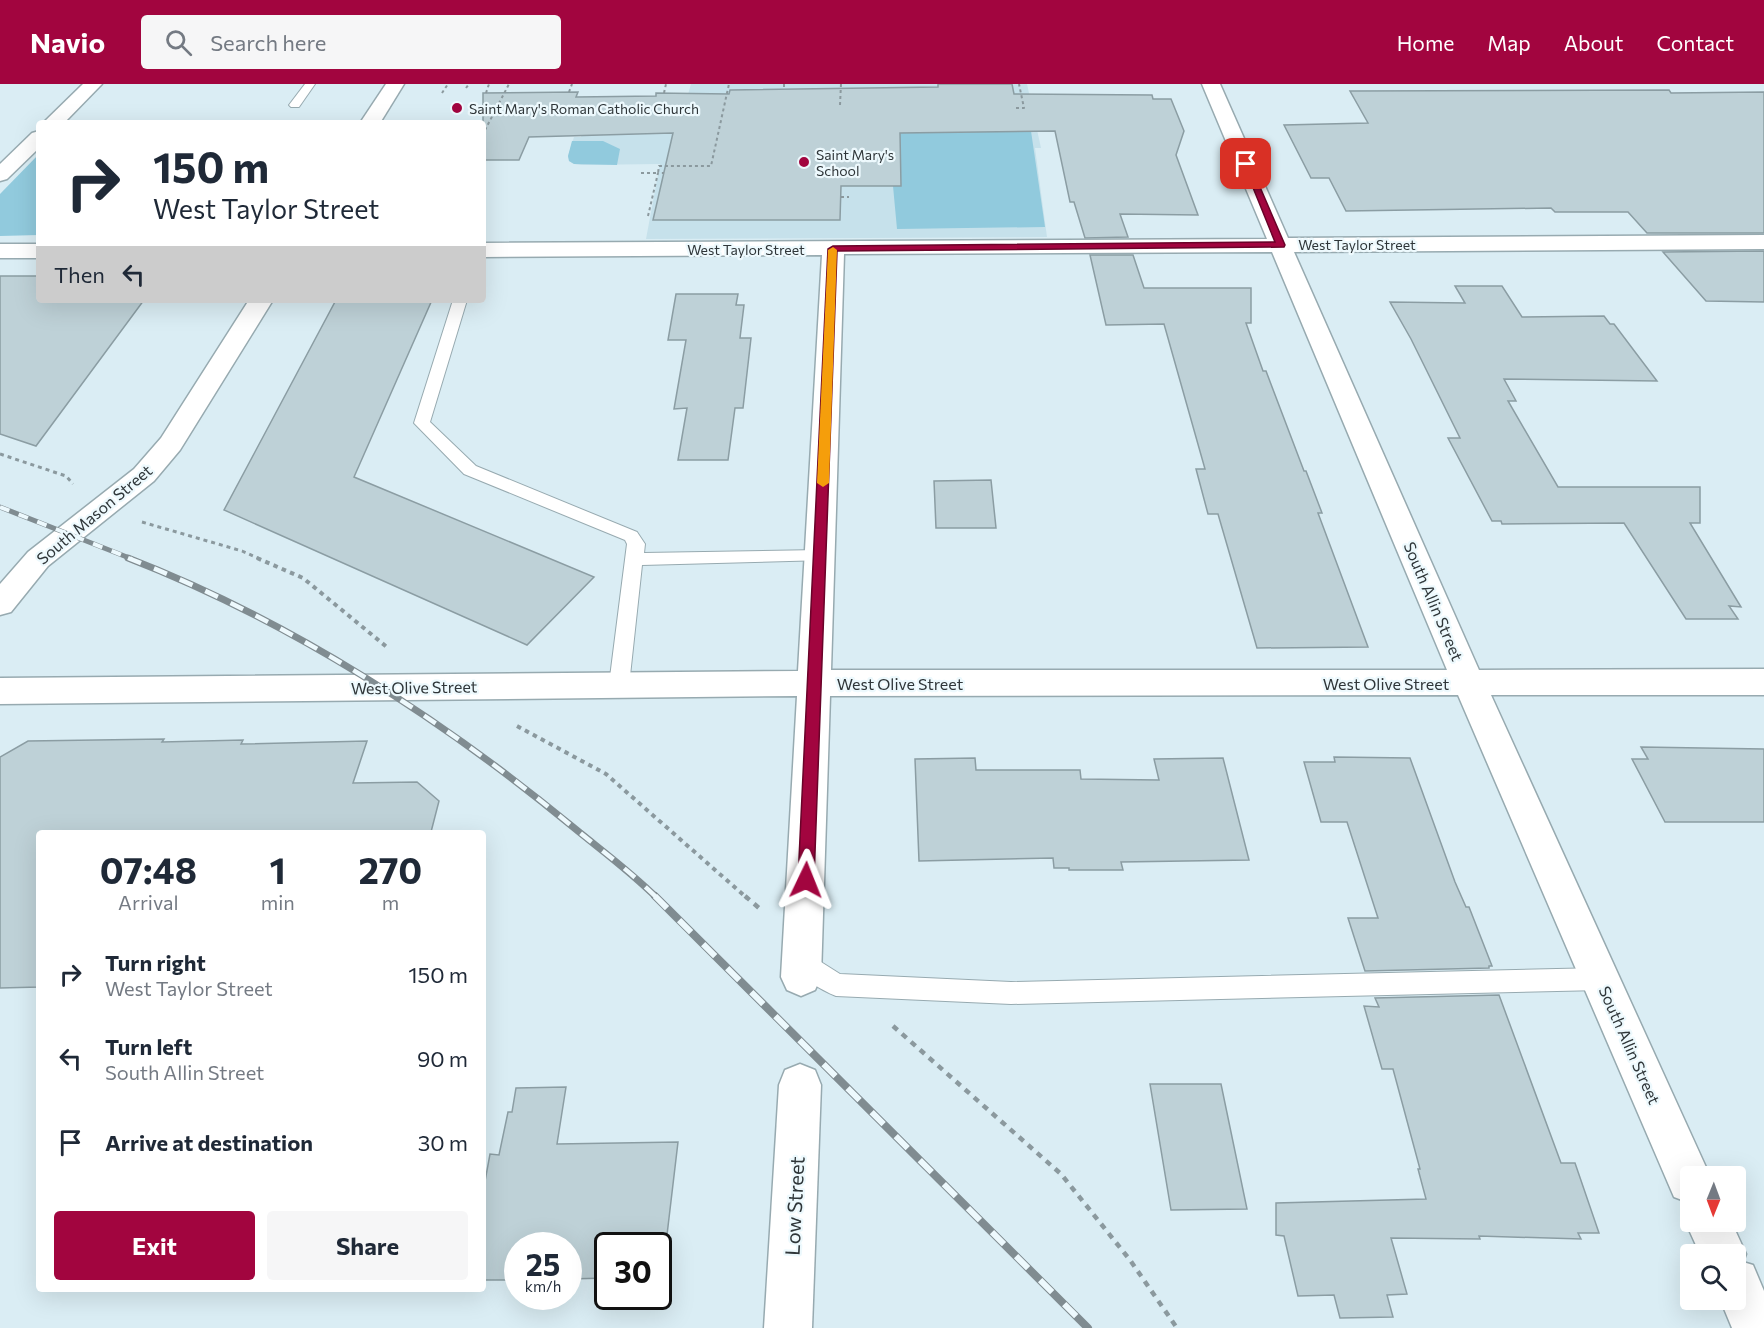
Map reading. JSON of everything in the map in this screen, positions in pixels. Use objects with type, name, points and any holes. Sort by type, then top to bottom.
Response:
[{"type":"street","points":[[56,120],[93,84]]},
{"type":"street","points":[[372,120],[395,84]]},
{"type":"street","name":"South Allin Street","points":[[1211,84],[1469,683],[1683,1166]]},
{"type":"street","points":[[0,175],[36,139]]},
{"type":"street","name":"West Taylor Street","points":[[486,250],[1764,242]]},
{"type":"street","points":[[802,969],[833,249]]},
{"type":"street","points":[[0,251],[36,251]]},
{"type":"street","name":"South Mason Street","points":[[0,604],[38,559],[144,476],[171,444],[259,303]]},
{"type":"street","name":"West Olive Street","points":[[0,691],[814,683],[1764,682]]},
{"type":"street","name":"Low Street","points":[[788,1328],[800,1084]]},
{"type":"street","points":[[1746,1305],[1756,1328]]},
{"type":"lane","points":[[296,105],[310,84]]},
{"type":"lane","points":[[459,303],[422,423],[470,470],[631,536],[636,544],[619,685]]},
{"type":"lane","points":[[634,559],[820,556]]},
{"type":"lane","points":[[802,969],[836,985],[1011,993],[1601,979]]},
{"type":"path","points":[[442,93],[448,84]]},
{"type":"path","points":[[466,88],[469,84]]},
{"type":"path","points":[[486,93],[489,84]]},
{"type":"path","points":[[486,128],[509,84]]},
{"type":"path","points":[[568,92],[572,84]]},
{"type":"path","points":[[664,93],[666,84]]},
{"type":"path","points":[[648,216],[659,166],[711,166],[729,84]]},
{"type":"path","points":[[784,84],[784,89]]},
{"type":"path","points":[[840,105],[841,84]]},
{"type":"path","points":[[1016,108],[1024,108],[1019,84]]},
{"type":"path","points":[[640,173],[664,173]]},
{"type":"path","points":[[841,197],[849,197]]},
{"type":"path","points":[[0,454],[66,476],[81,491],[106,506],[144,523],[242,551],[303,578],[374,637],[443,687]]},
{"type":"shaded area","name":"Saint Mary's School","points":[[691,84],[1027,84],[1041,148],[1035,148],[1047,237],[646,239],[660,164],[582,165],[569,161],[568,156],[574,137],[581,137],[582,134],[678,129]]},
{"type":"shaded area","points":[[1031,131],[1045,227],[897,229],[893,186],[901,186],[901,169],[876,168],[845,133]]},
{"type":"shaded area","points":[[572,141],[603,141],[620,149],[617,165],[574,164],[569,161],[568,156]]},
{"type":"shaded area","points":[[36,157],[36,235],[0,236],[0,194]]},
{"type":"building","points":[[938,84],[1012,84],[1014,94],[1152,95],[1153,99],[1171,99],[1184,131],[1176,155],[1198,215],[1120,214],[1128,237],[1085,238],[1074,202],[1070,202],[1055,131],[900,133],[901,186],[841,186],[840,220],[653,220],[673,133],[529,137],[519,160],[486,160],[483,93],[578,92],[576,97],[656,96],[656,93],[729,94],[730,90],[938,87]]},
{"type":"building","points":[[1669,90],[1671,93],[1764,92],[1764,233],[1647,233],[1628,212],[1555,212],[1551,208],[1346,211],[1329,178],[1311,178],[1284,125],[1368,123],[1350,91]]},
{"type":"building","points":[[1764,251],[1764,302],[1706,301],[1663,252]]},
{"type":"building","points":[[1090,255],[1133,255],[1144,288],[1251,288],[1251,323],[1246,323],[1263,371],[1266,371],[1322,513],[1318,513],[1368,647],[1257,648],[1218,514],[1208,514],[1196,469],[1205,469],[1164,324],[1106,325]]},
{"type":"building","points":[[0,276],[36,276],[36,303],[142,303],[36,446],[0,434]]},
{"type":"building","points":[[1455,286],[1502,286],[1522,317],[1604,316],[1610,324],[1614,324],[1657,381],[1504,379],[1516,401],[1508,401],[1558,487],[1700,487],[1700,523],[1690,523],[1741,607],[1729,606],[1738,619],[1686,619],[1624,523],[1502,524],[1501,521],[1492,521],[1448,438],[1460,438],[1390,302],[1465,303]]},
{"type":"building","points":[[676,294],[738,294],[736,305],[744,305],[740,338],[751,338],[743,408],[735,408],[728,460],[678,460],[687,408],[674,409],[686,340],[668,340]]},
{"type":"building","points":[[334,303],[431,303],[354,477],[594,577],[527,645],[224,510]]},
{"type":"building","points":[[991,480],[996,528],[936,528],[934,481]]},
{"type":"building","points":[[243,740],[241,744],[367,741],[353,783],[417,782],[439,801],[432,830],[36,830],[36,987],[0,988],[0,757],[28,741]]},
{"type":"building","points":[[1641,747],[1764,749],[1764,822],[1665,822],[1632,759],[1648,759]]},
{"type":"building","points":[[1334,757],[1410,758],[1455,882],[1466,907],[1469,907],[1492,966],[1489,968],[1365,971],[1348,918],[1378,918],[1347,822],[1321,822],[1304,762],[1335,762]]},
{"type":"building","points":[[975,758],[976,770],[1080,770],[1081,779],[1159,780],[1154,759],[1223,758],[1249,860],[1121,862],[1123,870],[1054,868],[1053,858],[919,861],[915,759]]},
{"type":"building","points":[[1499,995],[1561,1163],[1575,1163],[1599,1233],[1578,1233],[1581,1239],[1479,1236],[1480,1239],[1391,1238],[1407,1294],[1387,1295],[1393,1317],[1340,1318],[1334,1295],[1298,1296],[1284,1236],[1276,1235],[1276,1203],[1426,1199],[1393,1069],[1382,1069],[1364,1006],[1379,1007],[1375,998]]},
{"type":"building","points":[[1150,1084],[1221,1084],[1247,1209],[1171,1210]]},
{"type":"building","points":[[566,1087],[557,1144],[678,1142],[667,1232],[594,1232],[594,1278],[582,1279],[582,1232],[504,1232],[504,1280],[486,1280],[486,1176],[490,1154],[499,1155],[508,1112],[512,1112],[516,1088]]},
{"type":"railway","points":[[0,507],[132,559]]},
{"type":"railway","points":[[128,558],[246,611],[361,675],[416,710],[523,787],[657,898]]},
{"type":"railway","points":[[655,896],[1088,1328]]},
{"type":"slow traffic","points":[[823,483],[833,250]]},
{"type":"place","name":"Saint Mary's Roman Catholic Church","points":[[457,108]]},
{"type":"place","name":"Saint Mary's School","points":[[804,162]]},
{"type":"route","points":[[806,880],[833,249],[1281,245],[1246,164]]}]
